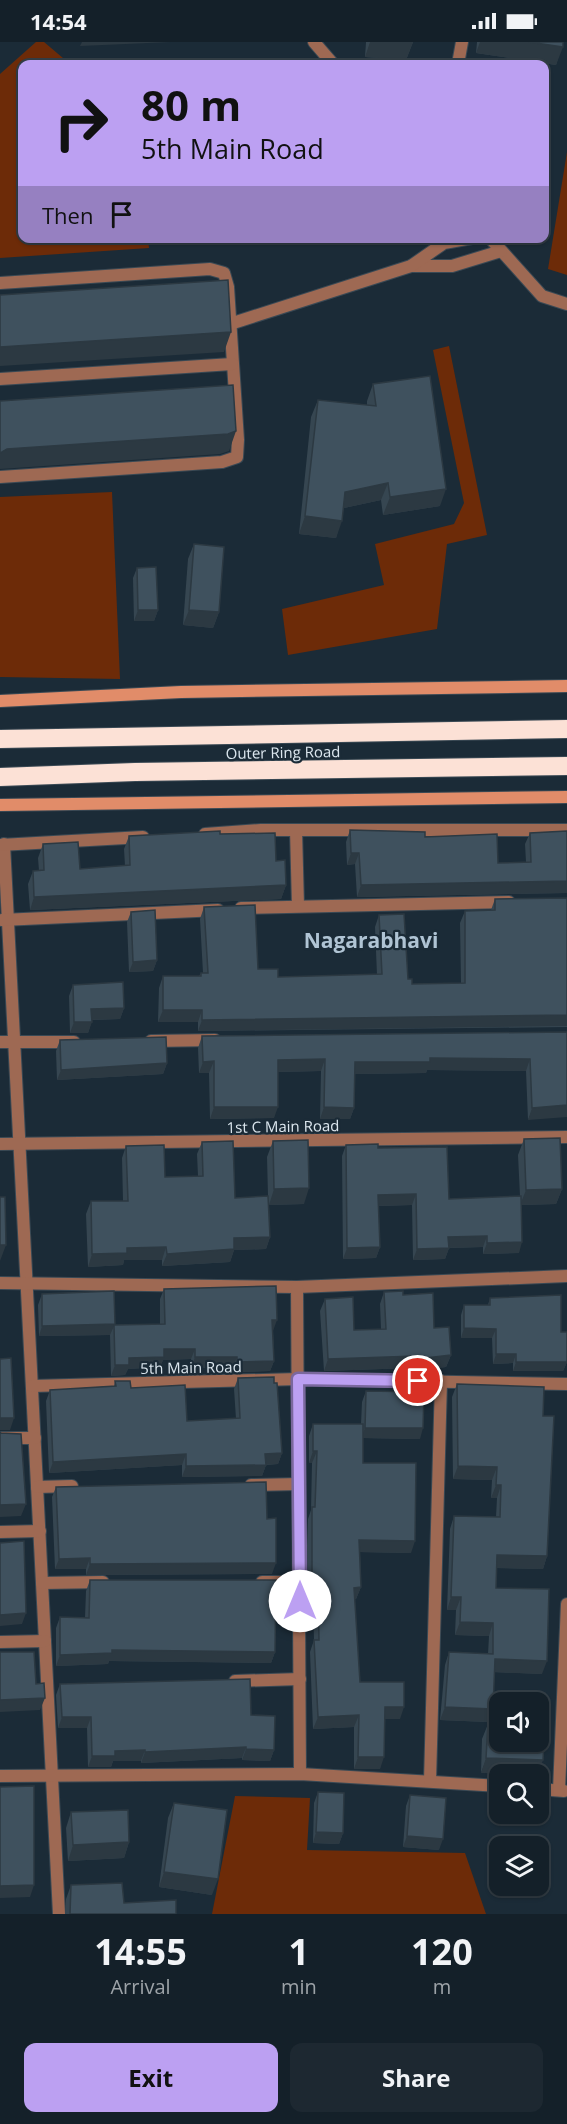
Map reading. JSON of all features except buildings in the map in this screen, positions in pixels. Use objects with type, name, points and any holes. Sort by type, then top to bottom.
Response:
[{"type":"highway","name":"Outer Ring Road","points":[[0,739],[567,729]]},
{"type":"highway","name":"Outer Ring Road","points":[[0,777],[135,772],[567,766]]},
{"type":"street","points":[[314,42],[330,60]]},
{"type":"street","points":[[460,60],[462,42]]},
{"type":"street","points":[[230,324],[411,266],[444,243]]},
{"type":"street","points":[[494,243],[543,296],[567,304]]},
{"type":"street","points":[[411,266],[452,266],[501,251]]},
{"type":"street","points":[[0,283],[210,268],[224,273],[228,286],[237,457],[222,462],[0,477]]},
{"type":"street","points":[[0,379],[232,364]]},
{"type":"street","points":[[218,393],[234,396]]},
{"type":"street","points":[[0,701],[181,692],[567,686]]},
{"type":"street","points":[[0,806],[567,797]]},
{"type":"street","points":[[296,830],[298,906]]},
{"type":"street","points":[[192,834],[296,830],[567,830]]},
{"type":"street","points":[[59,1914],[52,1776],[53,1687],[45,1641],[15,1043],[4,920],[2,845],[158,837]]},
{"type":"street","points":[[4,920],[298,906],[520,902]]},
{"type":"street","points":[[132,1041],[226,1040]]},
{"type":"street","points":[[0,1042],[85,1042]]},
{"type":"street","name":"1st C Main Road","points":[[0,1144],[567,1137]]},
{"type":"street","points":[[0,1283],[297,1287],[567,1276]]},
{"type":"street","points":[[297,1287],[300,1774]]},
{"type":"street","name":"5th Main Road","points":[[32,1386],[298,1379],[567,1384]]},
{"type":"street","points":[[430,1781],[441,1381]]},
{"type":"street","points":[[0,1438],[35,1438]]},
{"type":"street","points":[[240,1485],[299,1484]]},
{"type":"street","points":[[37,1487],[85,1486]]},
{"type":"street","points":[[0,1532],[40,1531]]},
{"type":"street","points":[[42,1582],[112,1582]]},
{"type":"street","points":[[253,1582],[299,1582]]},
{"type":"street","points":[[563,1790],[567,1604]]},
{"type":"street","points":[[0,1642],[45,1641]]},
{"type":"street","points":[[220,1682],[300,1679]]},
{"type":"street","points":[[0,1776],[300,1774],[489,1785]]},
{"type":"shaded area","points":[[36,42],[44,42],[65,60],[18,60],[18,243],[148,243],[149,248],[0,258],[0,74]]},
{"type":"shaded area","points":[[567,152],[567,275],[548,269]]},
{"type":"shaded area","points":[[449,346],[487,535],[447,544],[437,629],[288,655],[282,609],[384,585],[375,544],[454,524],[464,503],[433,350]]},
{"type":"shaded area","points":[[112,492],[120,679],[0,677],[0,497]]},
{"type":"shaded area","points":[[235,1796],[310,1798],[307,1850],[465,1853],[486,1914],[212,1914]]},
{"type":"district","name":"Nagarabhavi","points":[[371,940]]},
{"type":"route","points":[[300,1601],[298,1379],[418,1381]]}]
